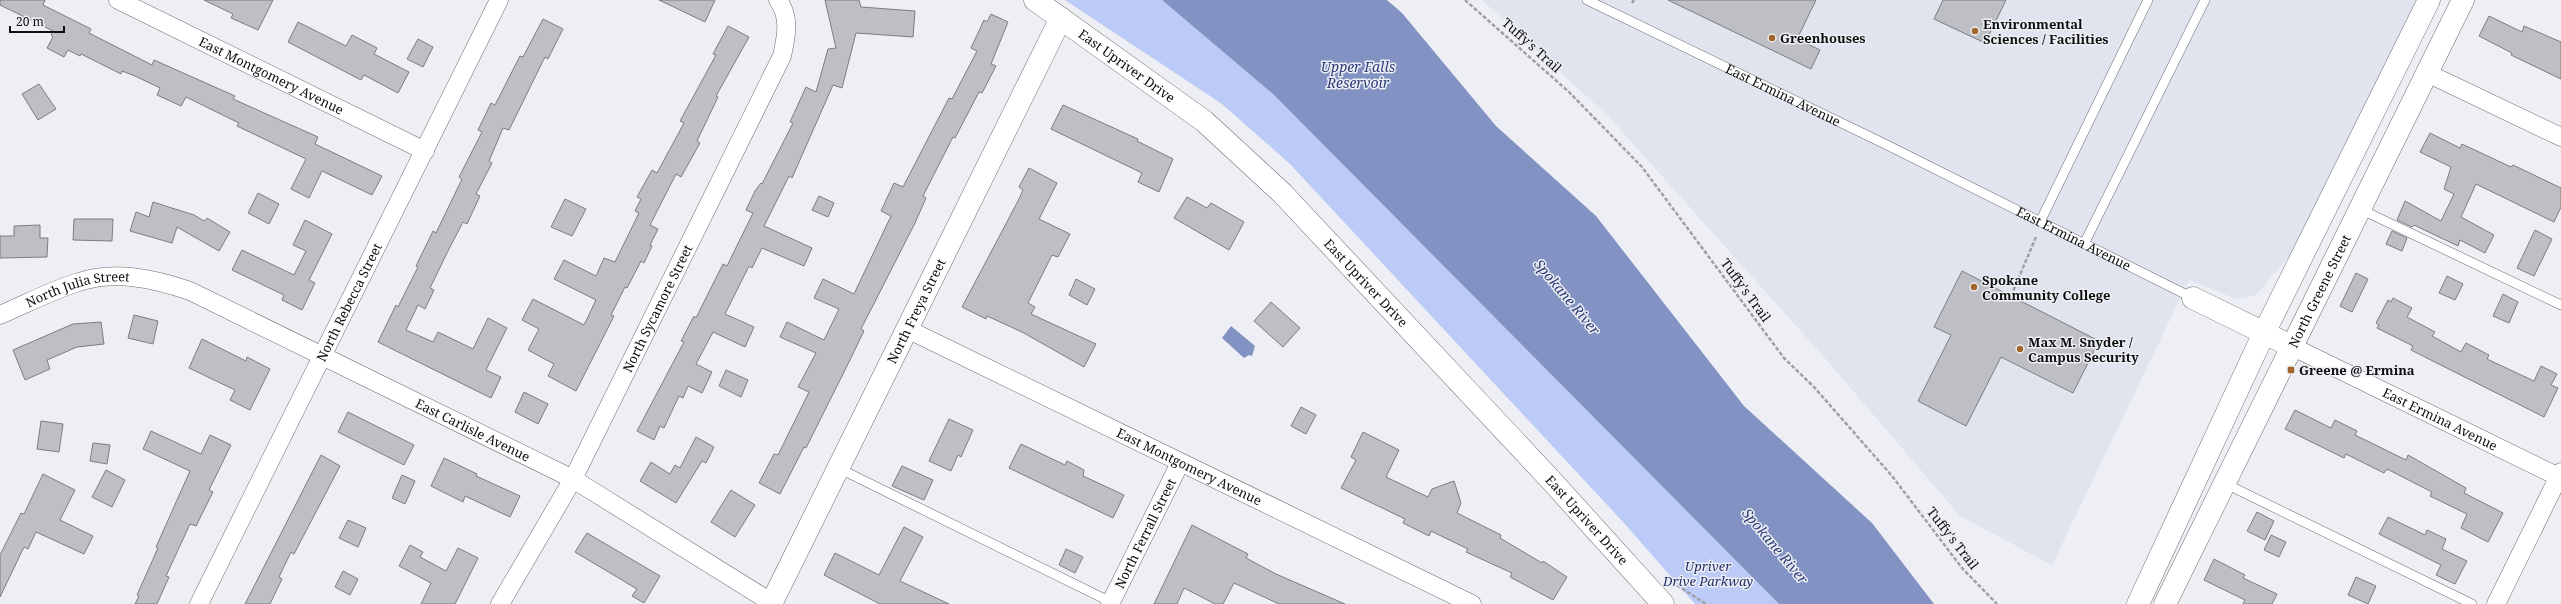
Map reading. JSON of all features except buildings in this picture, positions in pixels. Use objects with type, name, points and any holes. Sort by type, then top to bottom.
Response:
[{"type":"street","name":"East Montgomery Avenue","points":[[118,0],[425,151]]},
{"type":"street","name":"North Rebecca Street","points":[[199,604],[499,0]]},
{"type":"street","name":"East Upriver Drive","points":[[1035,0],[1204,121],[1282,193],[1549,478],[1663,604]]},
{"type":"street","points":[[2138,604],[2264,332],[2429,0]]},
{"type":"street","points":[[2360,209],[2369,150],[2442,0]]},
{"type":"street","name":"North Greene Street","points":[[2165,604],[2462,0]]},
{"type":"street","name":"North Sycamore Street","points":[[500,604],[573,479],[782,56],[788,30],[780,2]]},
{"type":"street","name":"North Freya Street","points":[[772,604],[1061,18]]},
{"type":"street","points":[[2427,73],[2561,137]]},
{"type":"street","name":"North Julia Street","points":[[0,315],[80,281],[122,276],[159,280]]},
{"type":"street","name":"East Carlisle Avenue","points":[[159,280],[190,291],[573,479],[772,604]]},
{"type":"street","name":"East Ermina Avenue","points":[[2193,298],[2560,476]]},
{"type":"street","name":"East Montgomery Avenue","points":[[907,329],[1180,463],[1453,600],[1472,604]]},
{"type":"street","name":"North Ferrall Street","points":[[1112,603],[1180,463]]},
{"type":"street","points":[[2496,604],[2560,476]]},
{"type":"lane","name":"East Ermina Avenue","points":[[1587,0],[2193,298]]},
{"type":"lane","points":[[2040,222],[2148,0]]},
{"type":"lane","points":[[2084,244],[2205,0]]},
{"type":"lane","points":[[2360,209],[2561,305]]},
{"type":"lane","points":[[838,468],[1112,603]]},
{"type":"lane","points":[[2224,483],[2472,604]]},
{"type":"path","name":"Tuffy's Trail","points":[[1465,0],[1563,87],[1642,167],[1784,358],[1824,399],[1892,476],[1962,568],[1997,604]]},
{"type":"path","points":[[1632,4],[1634,0]]},
{"type":"path","points":[[2011,296],[2036,237]]},
{"type":"shaded area","name":"Spokane Community College","points":[[1482,0],[2418,0],[2295,249],[2257,294],[2247,298],[2236,299],[2189,280],[2052,565],[1960,516],[1824,357],[1609,117]]},
{"type":"green space","name":"Upriver Drive Parkway","points":[[1065,0],[1162,0],[1273,94],[1779,604],[1695,604],[1624,523],[1290,164],[1222,104]]},
{"type":"water","name":"Upper Falls Reservoir","points":[[1162,0],[1387,0],[1402,13],[1496,126],[1596,216],[1744,406],[1872,523],[1934,604],[1779,604],[1273,94]]},
{"type":"water","points":[[1231,326],[1255,346],[1252,356],[1249,355],[1244,358],[1222,338]]},
{"type":"place","name":"Environmental Sciences / Facilities","points":[[1975,31]]},
{"type":"place","name":"Greenhouses","points":[[1772,38]]},
{"type":"place","name":"Spokane Community College","points":[[1974,287]]},
{"type":"place","name":"Max M. Snyder / Campus Security","points":[[2020,349]]},
{"type":"place","name":"Greene @ Ermina","points":[[2291,370]]},
{"type":"water label","name":"Spokane River","points":[[1567,297]]},
{"type":"water label","name":"Spokane River","points":[[1775,546]]}]
